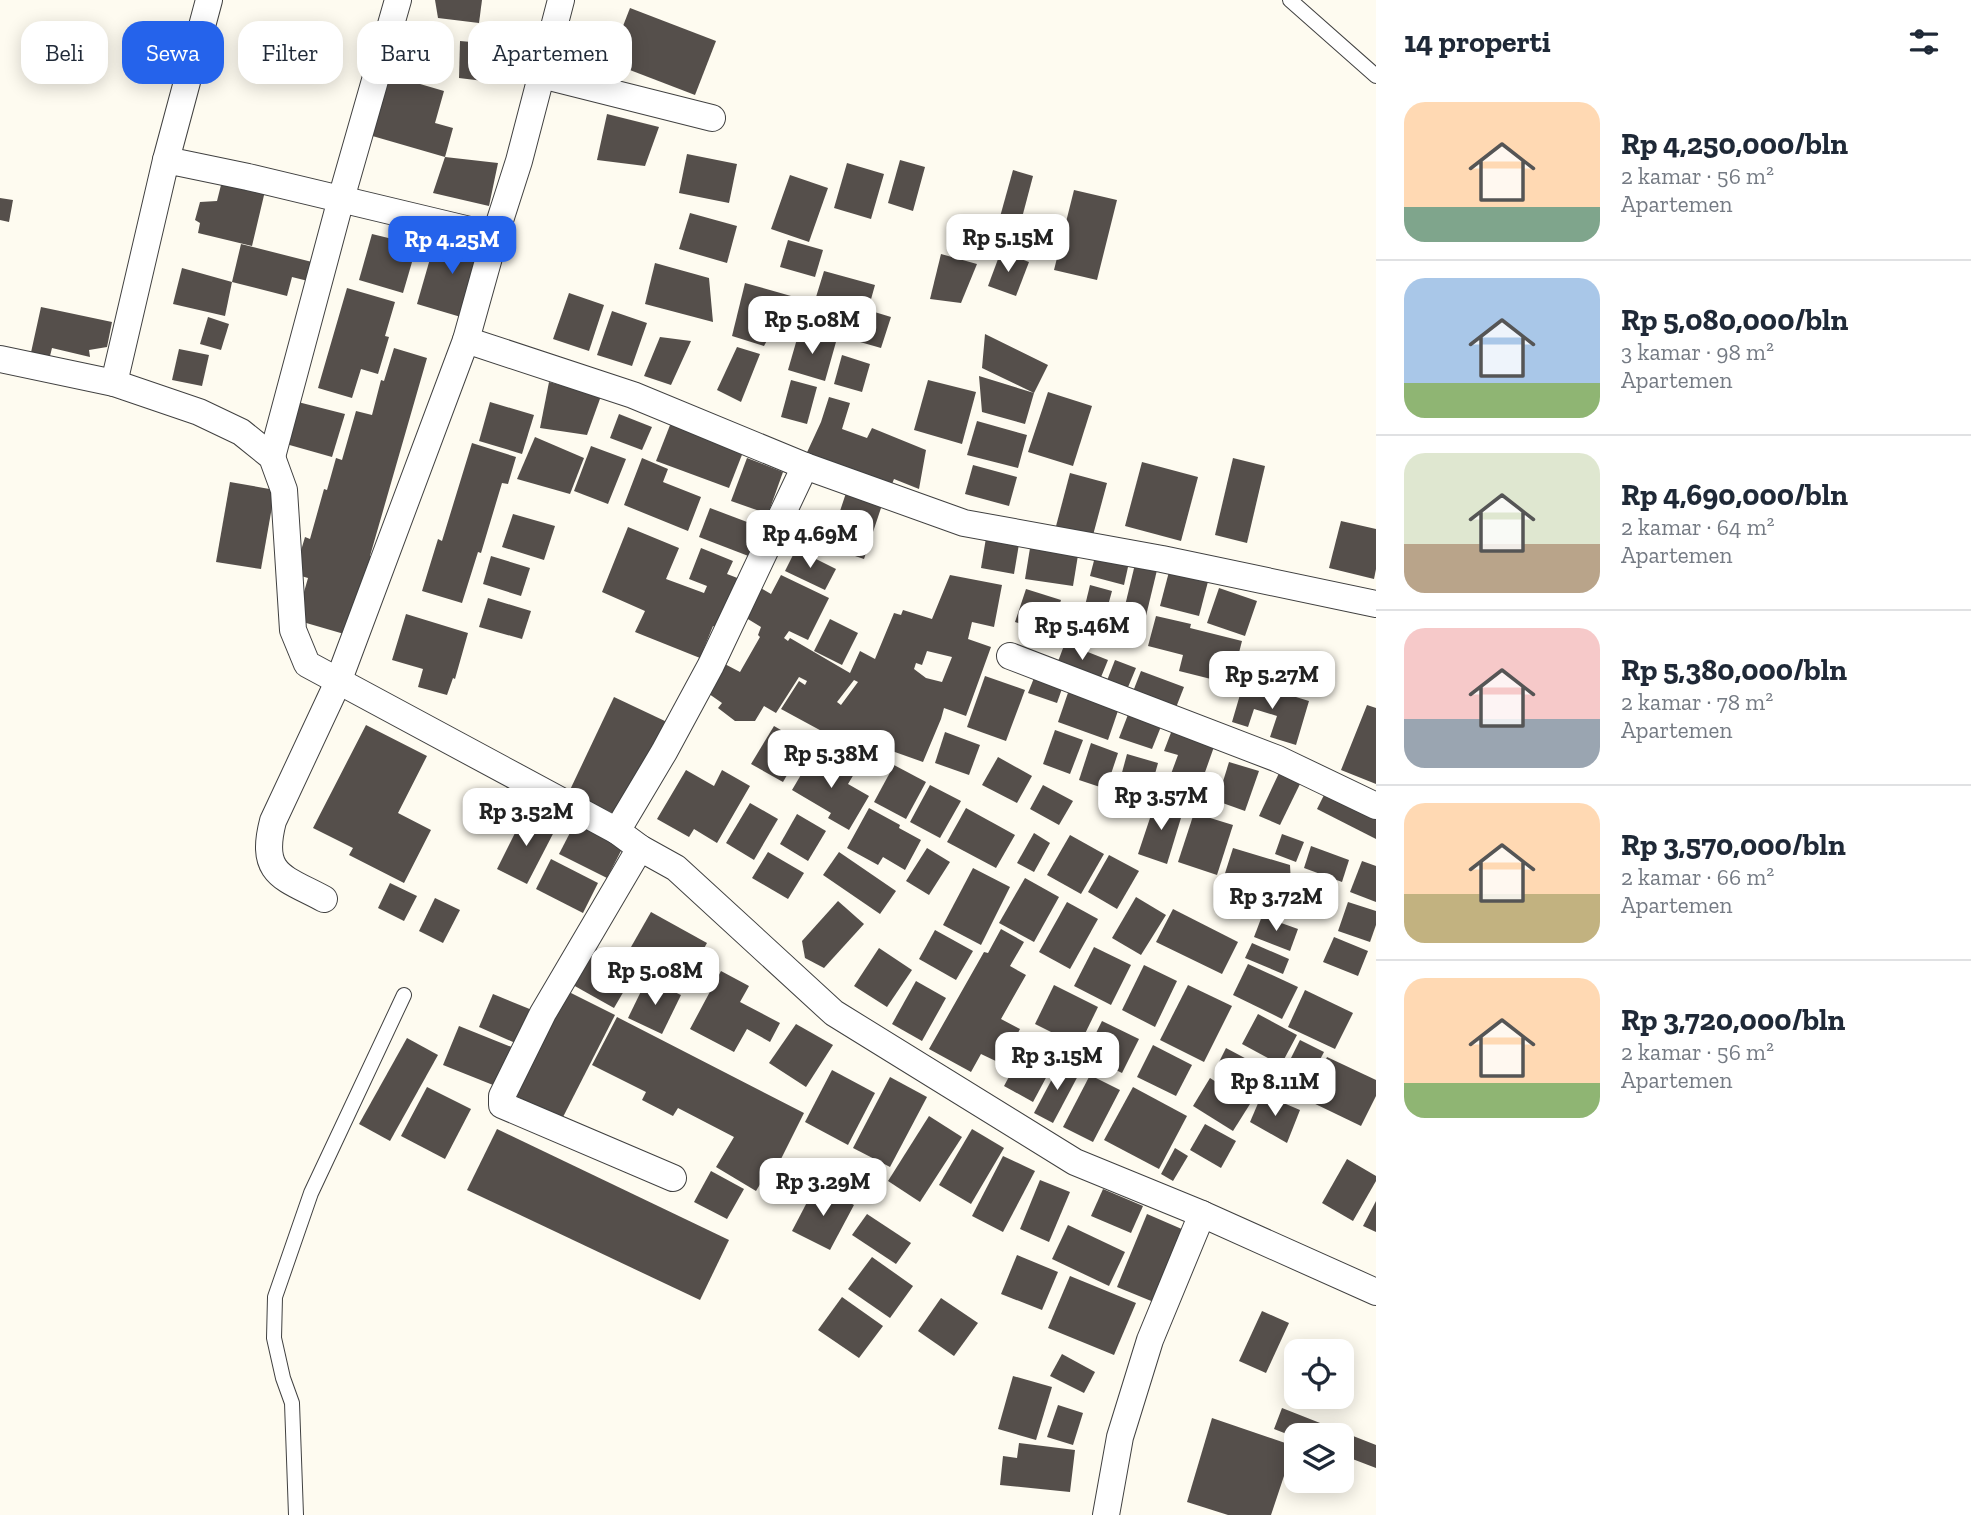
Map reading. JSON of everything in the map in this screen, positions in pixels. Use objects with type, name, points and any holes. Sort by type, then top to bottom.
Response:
[{"type":"street","points":[[114,383],[166,160],[209,0]]},
{"type":"street","points":[[272,457],[398,0]]},
{"type":"street","points":[[555,21],[561,0]]},
{"type":"street","points":[[324,899],[281,876],[271,865],[268,840],[273,821],[338,682],[466,340],[539,84]]},
{"type":"street","points":[[577,84],[712,118]]},
{"type":"street","points":[[166,160],[495,236]]},
{"type":"street","points":[[466,340],[633,395],[806,466],[964,523],[1162,559],[1376,604]]},
{"type":"street","points":[[0,359],[114,383],[199,412],[241,432],[272,457],[284,490],[293,630],[307,664],[617,831],[676,869],[834,1013],[1075,1162],[1202,1214],[1376,1292]]},
{"type":"street","points":[[617,831],[711,665],[806,466]]},
{"type":"street","points":[[1010,656],[1278,759],[1376,806]]},
{"type":"street","points":[[640,848],[543,1013],[501,1102],[502,1105],[673,1178]]},
{"type":"street","points":[[1106,1515],[1120,1437],[1150,1340],[1202,1214]]},
{"type":"lane","points":[[1290,0],[1376,76]]},
{"type":"lane","points":[[296,1515],[292,1403],[274,1338],[275,1297],[311,1193],[404,995]]},
{"type":"building","points":[[435,0],[482,0],[479,21],[438,18]]},
{"type":"building","points":[[630,8],[716,41],[695,95],[632,71],[632,21],[625,21]]},
{"type":"building","points":[[460,41],[468,42],[468,79],[459,78]]},
{"type":"building","points":[[383,84],[420,84],[444,91],[435,123],[453,128],[445,157],[369,135]]},
{"type":"building","points":[[607,114],[659,127],[645,166],[597,160]]},
{"type":"building","points":[[687,154],[737,164],[729,203],[679,193]]},
{"type":"building","points":[[445,157],[498,163],[489,206],[433,193]]},
{"type":"building","points":[[900,160],[925,167],[913,211],[888,203]]},
{"type":"building","points":[[847,163],[884,174],[871,219],[834,208]]},
{"type":"building","points":[[1013,170],[1033,176],[1014,248],[993,242]]},
{"type":"building","points":[[790,175],[828,188],[809,242],[771,229]]},
{"type":"building","points":[[222,181],[265,191],[252,246],[198,233],[200,223],[195,220],[200,202],[217,201]]},
{"type":"building","points":[[1074,190],[1117,200],[1097,280],[1054,270]]},
{"type":"building","points":[[0,198],[13,200],[9,222],[0,220]]},
{"type":"building","points":[[690,213],[737,226],[727,263],[679,249]]},
{"type":"building","points":[[438,231],[482,244],[471,320],[417,304]]},
{"type":"building","points":[[372,234],[417,245],[403,293],[359,280]]},
{"type":"building","points":[[788,240],[823,250],[815,277],[780,267]]},
{"type":"building","points":[[241,244],[316,263],[312,282],[292,277],[287,296],[232,282]]},
{"type":"building","points":[[1001,251],[1029,262],[1016,296],[988,286]]},
{"type":"building","points":[[941,254],[977,264],[961,303],[930,299]]},
{"type":"building","points":[[655,263],[709,278],[713,322],[645,304]]},
{"type":"building","points":[[182,268],[232,282],[225,316],[173,304]]},
{"type":"building","points":[[824,271],[875,285],[868,310],[891,317],[881,348],[839,336],[844,319],[812,310]]},
{"type":"building","points":[[745,283],[791,296],[764,346],[732,336]]},
{"type":"building","points":[[347,288],[395,302],[385,336],[389,337],[378,374],[361,369],[352,398],[318,388]]},
{"type":"building","points":[[569,293],[604,305],[589,351],[553,339]]},
{"type":"building","points":[[41,307],[112,322],[107,347],[89,350],[90,357],[52,348],[49,360],[30,357]]},
{"type":"building","points":[[612,311],[647,323],[632,366],[597,355]]},
{"type":"building","points":[[208,317],[229,324],[221,350],[200,344]]},
{"type":"building","points":[[799,332],[836,342],[825,381],[788,370]]},
{"type":"building","points":[[985,334],[1048,365],[1034,393],[982,368]]},
{"type":"building","points":[[660,337],[691,341],[671,385],[644,376]]},
{"type":"building","points":[[737,347],[760,354],[741,402],[717,390]]},
{"type":"building","points":[[394,348],[427,358],[370,556],[373,557],[351,636],[296,620],[308,578],[294,574],[305,537],[310,539],[336,458],[342,460],[356,411],[372,415],[381,380],[384,381]]},
{"type":"building","points":[[179,349],[209,355],[202,386],[172,380]]},
{"type":"building","points":[[842,355],[870,364],[862,392],[834,384]]},
{"type":"building","points":[[979,376],[1034,393],[1025,424],[982,412]]},
{"type":"building","points":[[791,380],[817,387],[807,424],[781,417]]},
{"type":"building","points":[[928,380],[976,392],[962,444],[914,430]]},
{"type":"building","points":[[549,382],[601,396],[587,435],[540,428]]},
{"type":"building","points":[[1048,392],[1092,406],[1073,466],[1028,452]]},
{"type":"building","points":[[829,397],[850,403],[842,429],[867,438],[872,428],[926,450],[919,489],[894,479],[888,494],[803,461]]},
{"type":"building","points":[[298,402],[345,414],[332,457],[286,444]]},
{"type":"building","points":[[490,402],[534,415],[522,454],[479,441]]},
{"type":"building","points":[[619,414],[652,427],[642,450],[610,438]]},
{"type":"building","points":[[672,420],[745,447],[729,488],[656,461]]},
{"type":"building","points":[[977,421],[1027,435],[1018,468],[967,455]]},
{"type":"building","points":[[535,437],[584,458],[570,494],[517,479]]},
{"type":"building","points":[[472,443],[516,457],[508,484],[502,483],[481,553],[478,552],[462,603],[422,591],[438,539],[442,541]]},
{"type":"building","points":[[591,446],[626,459],[608,504],[574,491]]},
{"type":"building","points":[[642,458],[668,469],[663,482],[701,497],[688,531],[624,505]]},
{"type":"building","points":[[747,458],[783,472],[768,514],[731,501]]},
{"type":"building","points":[[1233,458],[1265,466],[1247,543],[1215,535]]},
{"type":"building","points":[[1142,462],[1198,477],[1181,541],[1125,526]]},
{"type":"building","points":[[973,465],[1017,477],[1009,506],[965,494]]},
{"type":"building","points":[[1070,473],[1107,483],[1092,539],[1055,530]]},
{"type":"building","points":[[230,482],[275,490],[261,569],[216,562]]},
{"type":"building","points":[[847,490],[883,502],[864,559],[828,547]]},
{"type":"building","points":[[710,508],[763,528],[751,557],[699,537]]},
{"type":"building","points":[[513,514],[555,526],[544,560],[502,547]]},
{"type":"building","points":[[1341,521],[1376,529],[1374,579],[1329,568]]},
{"type":"building","points":[[628,527],[679,548],[666,579],[704,593],[707,586],[689,579],[701,548],[733,561],[727,574],[740,579],[720,629],[713,626],[700,658],[635,632],[645,611],[602,592]]},
{"type":"building","points":[[987,532],[1020,538],[1014,574],[981,568]]},
{"type":"building","points":[[1031,542],[1079,549],[1073,586],[1025,579]]},
{"type":"building","points":[[796,549],[836,569],[825,590],[785,571]]},
{"type":"building","points":[[1097,549],[1130,558],[1124,585],[1090,576]]},
{"type":"building","points":[[491,556],[530,568],[521,596],[483,584]]},
{"type":"building","points":[[1136,560],[1158,566],[1145,620],[1123,614]]},
{"type":"building","points":[[1171,564],[1210,574],[1199,616],[1160,606]]},
{"type":"building","points":[[781,575],[829,598],[808,640],[789,631],[784,638],[788,641],[790,638],[850,673],[860,651],[875,659],[894,613],[901,615],[903,610],[932,619],[950,575],[1002,585],[994,627],[972,622],[968,639],[991,647],[966,716],[944,708],[923,762],[892,751],[889,757],[879,752],[875,760],[781,709],[799,681],[805,685],[807,681],[799,677],[776,713],[764,706],[755,721],[735,721],[718,708],[722,703],[702,689],[721,662],[740,672],[760,637],[758,635],[761,627],[738,613],[754,584],[771,594]],"holes":[[[927,651],[952,657],[942,682],[926,678],[914,669],[916,663],[922,665]],[[854,680],[858,682],[841,705],[837,702]]]},
{"type":"building","points":[[1090,585],[1112,591],[1103,624],[1082,618]]},
{"type":"building","points":[[1219,588],[1257,601],[1245,636],[1207,623]]},
{"type":"building","points":[[1026,589],[1061,600],[1050,634],[1015,622]]},
{"type":"building","points":[[488,598],[531,611],[522,639],[479,627]]},
{"type":"building","points":[[406,614],[468,633],[455,679],[453,678],[447,695],[418,687],[423,669],[392,660]]},
{"type":"building","points":[[1156,616],[1242,641],[1231,684],[1179,671],[1183,655],[1148,646]]},
{"type":"building","points":[[830,619],[858,633],[842,665],[814,651]]},
{"type":"building","points":[[1065,643],[1108,660],[1099,682],[1057,664]]},
{"type":"building","points":[[1115,660],[1136,668],[1126,692],[1106,683]]},
{"type":"building","points":[[1141,671],[1184,687],[1175,710],[1132,694]]},
{"type":"building","points":[[1036,673],[1064,683],[1057,703],[1028,693]]},
{"type":"building","points":[[985,676],[1025,690],[1006,741],[967,727]]},
{"type":"building","points":[[1244,681],[1309,701],[1296,745],[1270,737],[1277,716],[1254,709],[1248,727],[1232,722]]},
{"type":"building","points":[[1071,684],[1121,702],[1108,740],[1058,722]]},
{"type":"building","points":[[614,697],[667,722],[621,817],[569,792]]},
{"type":"building","points":[[1367,705],[1376,708],[1376,784],[1341,770]]},
{"type":"building","points":[[1129,712],[1162,724],[1152,749],[1119,738]]},
{"type":"building","points":[[366,725],[427,756],[398,813],[431,830],[404,883],[349,855],[353,848],[313,828]]},
{"type":"building","points":[[774,726],[805,744],[783,782],[751,764]]},
{"type":"building","points":[[1055,730],[1083,740],[1070,774],[1043,764]]},
{"type":"building","points":[[1172,730],[1215,744],[1198,792],[1168,782],[1178,755],[1164,751]]},
{"type":"building","points":[[945,732],[980,745],[969,775],[935,763]]},
{"type":"building","points":[[1091,743],[1118,753],[1106,789],[1079,780]]},
{"type":"building","points":[[815,751],[854,774],[848,784],[869,796],[849,830],[828,818],[831,813],[792,790]]},
{"type":"building","points":[[1127,754],[1158,763],[1145,810],[1114,802]]},
{"type":"building","points":[[998,757],[1032,776],[1017,803],[982,785]]},
{"type":"building","points":[[1229,762],[1259,771],[1245,811],[1217,801]]},
{"type":"building","points":[[894,765],[926,782],[906,819],[874,802]]},
{"type":"building","points":[[686,770],[714,786],[722,770],[750,786],[717,843],[694,829],[689,837],[657,819]]},
{"type":"building","points":[[1279,773],[1300,784],[1280,825],[1259,816]]},
{"type":"building","points":[[930,785],[961,801],[940,838],[910,822]]},
{"type":"building","points":[[1043,785],[1073,801],[1059,825],[1030,809]]},
{"type":"building","points":[[507,787],[524,795],[505,832],[488,824]]},
{"type":"building","points":[[1327,789],[1376,814],[1376,839],[1317,809]]},
{"type":"building","points":[[1156,800],[1184,808],[1167,864],[1138,854]]},
{"type":"building","points":[[750,803],[778,819],[754,860],[726,843]]},
{"type":"building","points":[[869,808],[921,840],[905,870],[883,857],[878,865],[847,848]]},
{"type":"building","points":[[966,808],[1015,835],[996,868],[947,842]]},
{"type":"building","points":[[525,813],[556,828],[527,884],[497,869]]},
{"type":"building","points":[[1194,813],[1233,825],[1217,875],[1178,862]]},
{"type":"building","points":[[797,814],[826,831],[808,861],[780,844]]},
{"type":"building","points":[[575,823],[623,847],[607,878],[559,854]]},
{"type":"building","points":[[1034,833],[1050,843],[1034,872],[1017,863]]},
{"type":"building","points":[[1282,834],[1304,842],[1296,862],[1275,854]]},
{"type":"building","points":[[1070,835],[1104,854],[1081,894],[1047,875]]},
{"type":"building","points":[[1311,846],[1349,860],[1342,882],[1304,868]]},
{"type":"building","points":[[927,848],[950,862],[929,895],[906,881]]},
{"type":"building","points":[[1233,848],[1290,865],[1291,884],[1317,892],[1309,918],[1220,889]]},
{"type":"building","points":[[768,852],[804,873],[788,899],[752,878]]},
{"type":"building","points":[[839,852],[896,891],[880,914],[823,875]]},
{"type":"building","points":[[1109,855],[1139,871],[1117,909],[1088,892]]},
{"type":"building","points":[[551,859],[598,883],[583,913],[536,889]]},
{"type":"building","points":[[1362,861],[1376,866],[1376,902],[1350,892]]},
{"type":"building","points":[[973,868],[1010,887],[981,945],[943,925]]},
{"type":"building","points":[[1025,878],[1059,897],[1034,942],[999,923]]},
{"type":"building","points":[[390,883],[417,896],[404,921],[378,908]]},
{"type":"building","points":[[1136,897],[1166,915],[1141,955],[1112,938]]},
{"type":"building","points":[[435,898],[460,910],[443,943],[419,931]]},
{"type":"building","points":[[838,901],[864,924],[824,968],[805,958],[802,941]]},
{"type":"building","points":[[1067,902],[1098,919],[1070,969],[1039,952]]},
{"type":"building","points":[[1348,902],[1376,911],[1376,925],[1370,942],[1338,931]]},
{"type":"building","points":[[1173,909],[1238,942],[1222,974],[1156,942]]},
{"type":"building","points":[[651,912],[707,943],[683,986],[627,954]]},
{"type":"building","points":[[1262,916],[1298,929],[1290,951],[1254,937]]},
{"type":"building","points":[[1001,929],[1024,942],[1010,966],[1026,975],[1001,1019],[1020,1029],[1002,1064],[981,1054],[971,1072],[929,1049],[984,952],[988,953]]},
{"type":"building","points":[[935,930],[973,951],[956,980],[919,959]]},
{"type":"building","points":[[1334,937],[1368,951],[1358,976],[1323,962]]},
{"type":"building","points":[[1252,943],[1289,959],[1283,974],[1245,958]]},
{"type":"building","points":[[1094,947],[1131,965],[1111,1005],[1074,986]]},
{"type":"building","points":[[595,948],[635,972],[614,1008],[573,985]]},
{"type":"building","points":[[879,948],[912,970],[887,1007],[854,986]]},
{"type":"building","points":[[1248,964],[1298,987],[1282,1019],[1233,995]]},
{"type":"building","points":[[1144,965],[1177,981],[1155,1027],[1122,1010]]},
{"type":"building","points":[[721,971],[749,986],[740,1002],[780,1023],[770,1042],[747,1029],[734,1052],[690,1029]]},
{"type":"building","points":[[647,979],[681,995],[662,1034],[628,1018]]},
{"type":"building","points":[[916,981],[946,998],[922,1041],[892,1024]]},
{"type":"building","points":[[1054,985],[1098,1007],[1079,1046],[1035,1024]]},
{"type":"building","points":[[1188,985],[1232,1006],[1204,1062],[1160,1040]]},
{"type":"building","points":[[565,990],[615,1015],[562,1119],[512,1094]]},
{"type":"building","points":[[1305,990],[1353,1013],[1335,1049],[1288,1027]]},
{"type":"building","points":[[493,994],[537,1012],[522,1046],[479,1027]]},
{"type":"building","points":[[1258,1014],[1297,1035],[1281,1065],[1242,1044]]},
{"type":"building","points":[[617,1017],[804,1113],[780,1161],[776,1158],[756,1191],[716,1167],[734,1137],[678,1108],[673,1116],[642,1100],[646,1092],[592,1065]]},
{"type":"building","points":[[1102,1021],[1139,1039],[1122,1073],[1085,1055]]},
{"type":"building","points":[[796,1024],[833,1045],[806,1087],[769,1063]]},
{"type":"building","points":[[459,1026],[519,1050],[503,1089],[443,1065]]},
{"type":"building","points":[[407,1038],[438,1055],[390,1141],[359,1124]]},
{"type":"building","points":[[1300,1040],[1324,1052],[1297,1103],[1274,1092]]},
{"type":"building","points":[[1026,1045],[1055,1061],[1033,1102],[1004,1086]]},
{"type":"building","points":[[1153,1045],[1192,1065],[1176,1096],[1137,1077]]},
{"type":"building","points":[[1226,1048],[1273,1073],[1265,1088],[1218,1064]]},
{"type":"building","points":[[1327,1057],[1376,1080],[1376,1096],[1361,1126],[1307,1100]]},
{"type":"building","points":[[1061,1062],[1080,1072],[1053,1123],[1034,1113]]},
{"type":"building","points":[[832,1070],[875,1093],[848,1145],[805,1122]]},
{"type":"building","points":[[1090,1075],[1120,1090],[1093,1142],[1063,1127]]},
{"type":"building","points":[[890,1077],[927,1097],[890,1167],[853,1148]]},
{"type":"building","points":[[1210,1078],[1250,1104],[1233,1131],[1193,1106]]},
{"type":"building","points":[[427,1087],[471,1109],[445,1159],[401,1136]]},
{"type":"building","points":[[1133,1087],[1187,1116],[1159,1169],[1104,1140]]},
{"type":"building","points":[[1262,1094],[1300,1110],[1287,1143],[1250,1122]]},
{"type":"building","points":[[929,1116],[962,1137],[920,1202],[888,1181]]},
{"type":"building","points":[[1205,1124],[1236,1141],[1221,1168],[1190,1150]]},
{"type":"building","points":[[497,1129],[729,1240],[700,1300],[467,1190]]},
{"type":"building","points":[[972,1129],[1004,1148],[971,1204],[939,1185]]},
{"type":"building","points":[[1175,1148],[1188,1156],[1173,1181],[1161,1174]]},
{"type":"building","points":[[1003,1156],[1035,1171],[1003,1232],[972,1216]]},
{"type":"building","points":[[1347,1159],[1376,1176],[1376,1181],[1353,1221],[1322,1203]]},
{"type":"building","points":[[711,1171],[744,1189],[727,1219],[694,1202]]},
{"type":"building","points":[[1040,1180],[1070,1192],[1049,1242],[1020,1229]]},
{"type":"building","points":[[816,1185],[854,1205],[830,1250],[792,1231]]},
{"type":"building","points":[[1103,1189],[1143,1206],[1131,1233],[1091,1216]]},
{"type":"building","points":[[1376,1201],[1376,1232],[1363,1226]]},
{"type":"building","points":[[867,1214],[911,1243],[896,1264],[852,1235]]},
{"type":"building","points":[[1147,1214],[1191,1233],[1161,1305],[1117,1287]]},
{"type":"building","points":[[1068,1225],[1125,1252],[1109,1286],[1052,1259]]},
{"type":"building","points":[[1017,1255],[1058,1272],[1042,1310],[1001,1294]]},
{"type":"building","points":[[872,1257],[913,1286],[890,1318],[848,1289]]},
{"type":"building","points":[[1070,1276],[1136,1303],[1114,1355],[1048,1328]]},
{"type":"building","points":[[842,1297],[883,1326],[859,1358],[818,1330]]},
{"type":"building","points":[[941,1298],[978,1323],[954,1356],[918,1331]]},
{"type":"building","points":[[1262,1311],[1289,1323],[1266,1373],[1239,1361]]},
{"type":"building","points":[[1062,1354],[1095,1372],[1084,1393],[1050,1376]]},
{"type":"building","points":[[1013,1376],[1052,1387],[1036,1440],[998,1429]]},
{"type":"building","points":[[1058,1405],[1083,1413],[1073,1445],[1047,1437]]},
{"type":"building","points":[[1282,1408],[1320,1423],[1284,1423],[1284,1433],[1274,1429]]},
{"type":"building","points":[[1212,1418],[1284,1443],[1284,1476],[1271,1515],[1228,1515],[1187,1502]]},
{"type":"building","points":[[1354,1436],[1376,1445],[1376,1468],[1354,1460]]},
{"type":"building","points":[[1019,1443],[1075,1450],[1070,1492],[1000,1485],[1003,1456],[1017,1458]]}]
